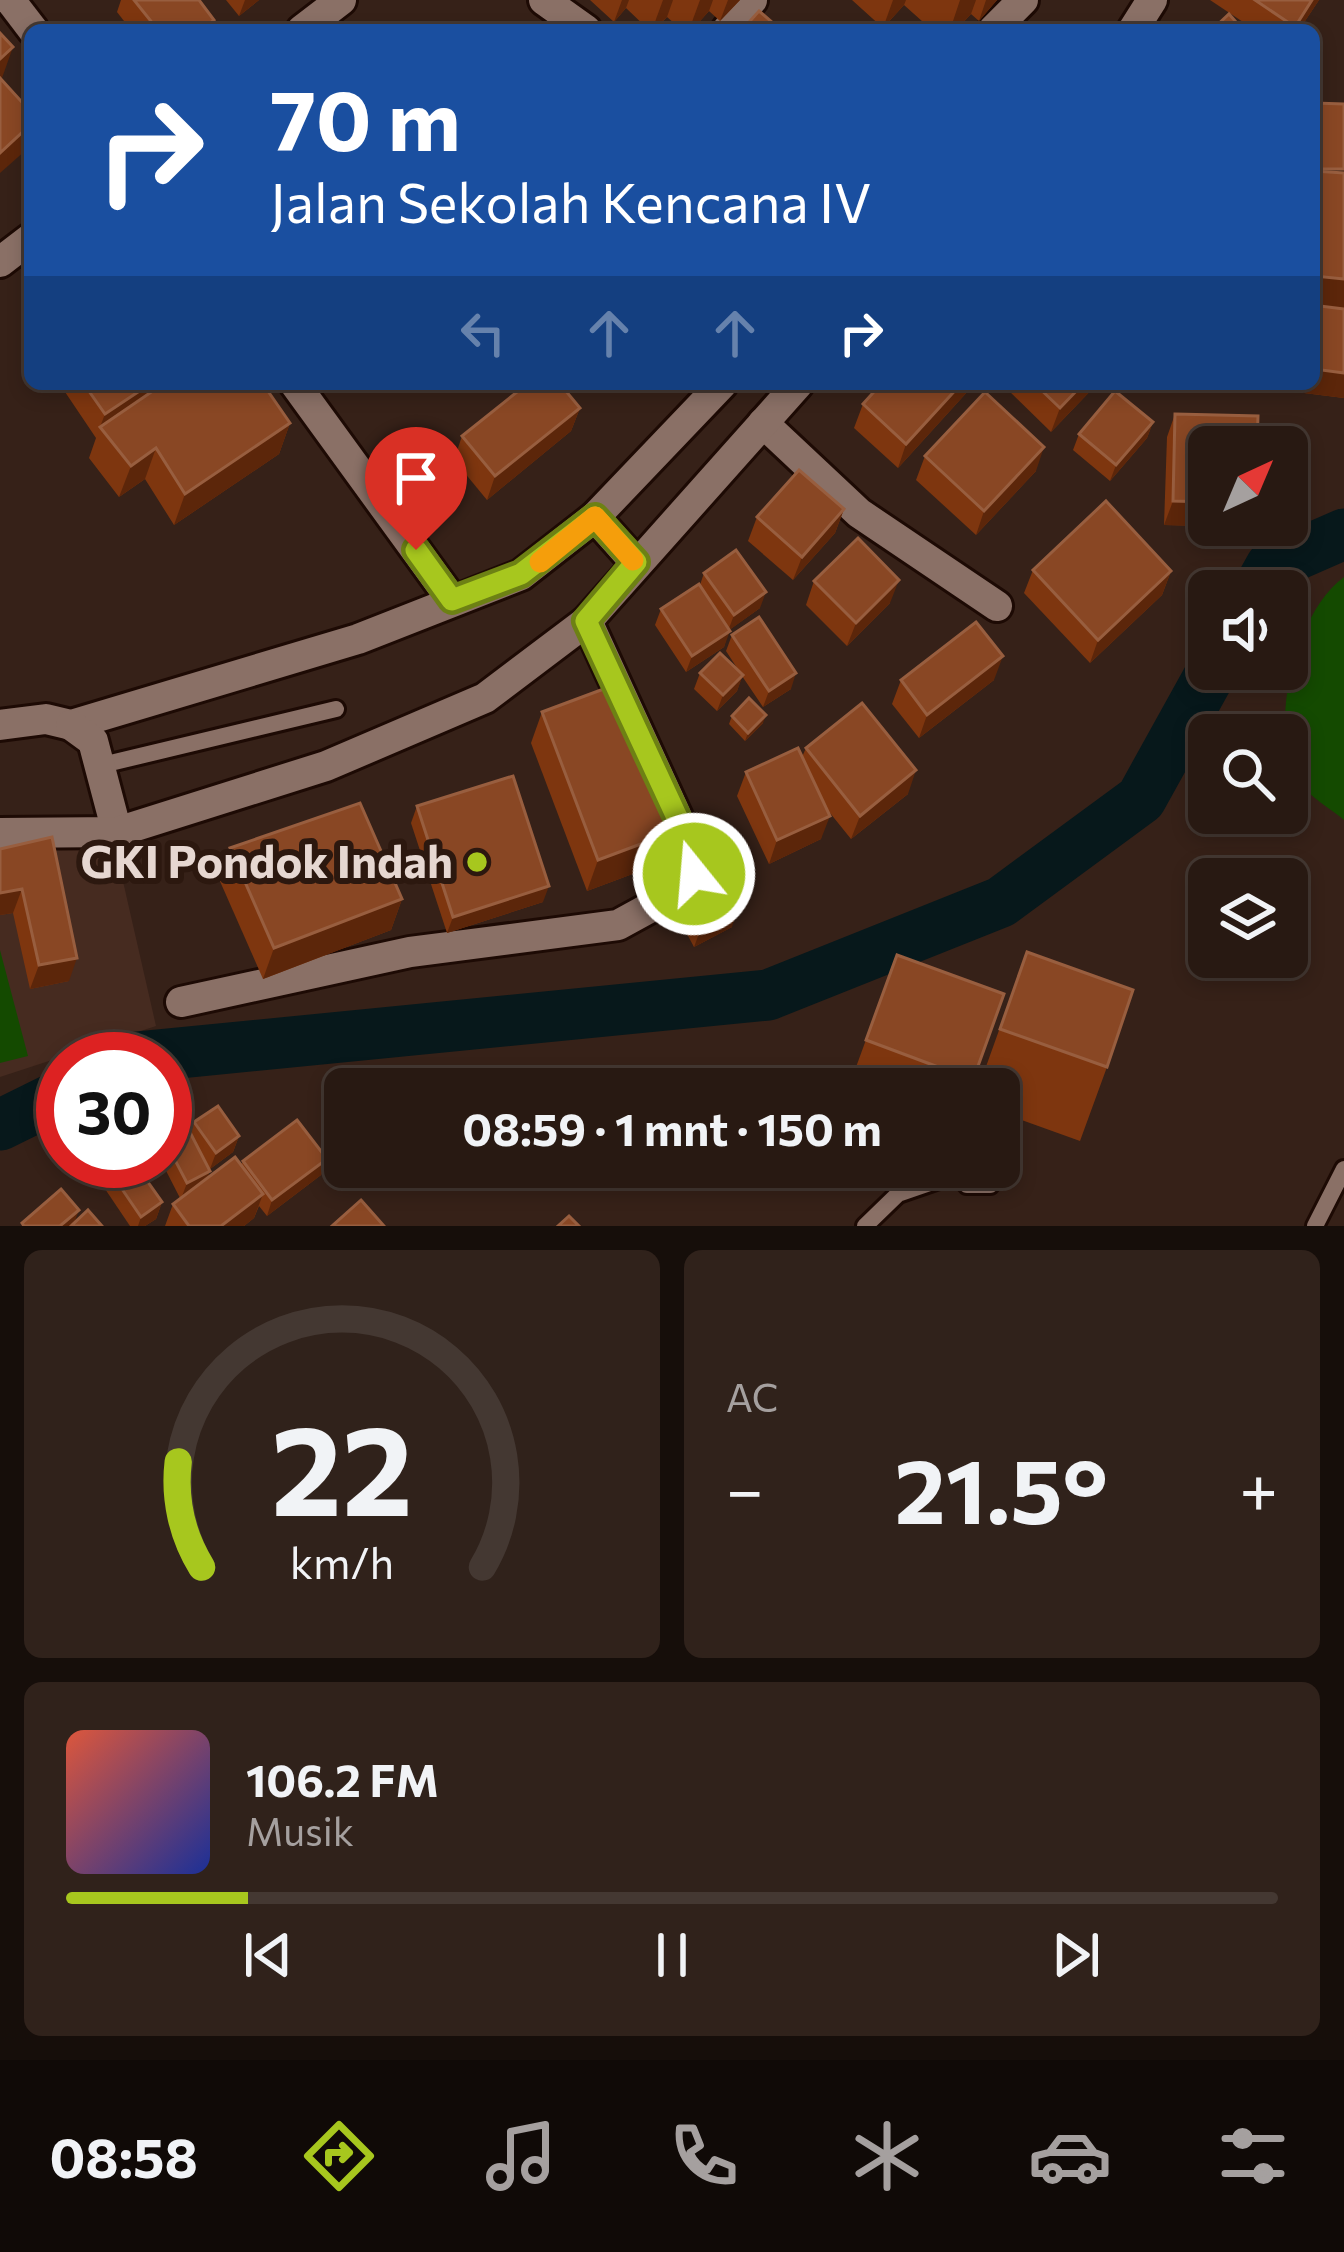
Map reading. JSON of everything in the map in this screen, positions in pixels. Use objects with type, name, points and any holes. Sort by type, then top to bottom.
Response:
[{"type":"street","points":[[10,0],[28,24]]},
{"type":"street","points":[[310,24],[341,0]]},
{"type":"street","points":[[544,0],[578,24]]},
{"type":"street","points":[[732,24],[752,0]]},
{"type":"street","points":[[999,24],[1023,0]]},
{"type":"street","points":[[0,262],[24,244]]},
{"type":"street","points":[[299,390],[452,600]]},
{"type":"street","points":[[71,725],[294,660],[521,574],[595,517],[716,390]]},
{"type":"street","points":[[0,832],[117,832],[326,766],[434,722],[522,674],[586,621],[793,390]]},
{"type":"street","points":[[763,423],[859,513],[997,606]]},
{"type":"street","points":[[595,517],[636,562]]},
{"type":"street","points":[[181,1002],[410,952],[618,925],[682,890],[694,874],[694,854],[586,621]]},
{"type":"street","points":[[2,719],[46,719],[71,725],[93,741],[117,832]]},
{"type":"lane","points":[[103,765],[336,709]]},
{"type":"lane","points":[[1315,1226],[1344,1169]]},
{"type":"lane","points":[[865,1226],[898,1194],[913,1188]]},
{"type":"shaded area","points":[[114,842],[156,1026],[138,1032],[36,1032],[36,1065],[0,1077],[0,844]]},
{"type":"green space","points":[[1344,577],[1344,820],[1308,791],[1308,714],[1286,714],[1288,690],[1308,690],[1308,624],[1326,594]]},
{"type":"green space","points":[[0,950],[28,1056],[0,1063]]},
{"type":"building","points":[[134,0],[199,0],[214,20],[209,24],[153,24]]},
{"type":"building","points":[[1255,0],[1312,0],[1297,24]]},
{"type":"building","points":[[759,11],[774,24],[747,24]]},
{"type":"building","points":[[1229,14],[1238,24],[1218,24]]},
{"type":"building","points":[[0,33],[13,47],[0,59]]},
{"type":"building","points":[[0,78],[24,104],[24,131],[0,153]]},
{"type":"building","points":[[1320,103],[1344,104],[1344,169],[1320,169]]},
{"type":"building","points":[[1320,171],[1344,173],[1344,279],[1320,277]]},
{"type":"building","points":[[1320,306],[1344,309],[1344,373],[1320,370]]},
{"type":"building","points":[[88,390],[141,390],[105,414]]},
{"type":"building","points":[[154,390],[267,390],[290,423],[185,494],[156,448],[131,466],[100,427]]},
{"type":"building","points":[[520,390],[565,390],[580,408],[495,476],[462,436]]},
{"type":"building","points":[[876,390],[956,390],[906,444],[863,404]]},
{"type":"building","points":[[1041,390],[1077,390],[1060,408]]},
{"type":"building","points":[[1115,391],[1153,422],[1116,465],[1079,434]]},
{"type":"building","points":[[985,392],[1044,447],[984,511],[925,456]]},
{"type":"building","points":[[1175,414],[1258,416],[1258,426],[1188,426],[1188,501],[1173,501]]},
{"type":"building","points":[[799,470],[844,509],[802,557],[757,517]]},
{"type":"building","points":[[1106,501],[1171,571],[1098,640],[1033,570]]},
{"type":"building","points":[[858,538],[899,580],[856,623],[814,581]]},
{"type":"building","points":[[736,550],[766,592],[734,615],[704,573]]},
{"type":"building","points":[[699,584],[730,631],[692,656],[661,609]]},
{"type":"building","points":[[759,617],[796,673],[769,691],[732,635]]},
{"type":"building","points":[[976,622],[1003,656],[927,715],[901,680]]},
{"type":"building","points":[[720,653],[743,675],[723,695],[700,673]]},
{"type":"building","points":[[617,684],[673,832],[598,860],[542,712]]},
{"type":"building","points":[[749,698],[766,715],[748,733],[732,716]]},
{"type":"building","points":[[862,703],[916,770],[860,816],[806,748]]},
{"type":"building","points":[[798,748],[830,816],[777,840],[746,772]]},
{"type":"building","name":"GKI Pondok Indah","points":[[513,776],[549,886],[453,917],[417,806]]},
{"type":"building","points":[[360,803],[402,899],[274,948],[230,848]]},
{"type":"building","points":[[52,837],[77,958],[39,965],[22,889],[0,893],[0,849]]},
{"type":"building","points":[[716,871],[737,911],[700,931],[679,891]]},
{"type":"building","points":[[1027,952],[1133,990],[1107,1067],[1000,1029]]},
{"type":"building","points":[[897,955],[1004,994],[977,1068],[941,1068],[866,1040]]},
{"type":"building","points":[[218,1106],[239,1136],[216,1153],[194,1122]]},
{"type":"building","points":[[297,1120],[324,1155],[324,1161],[272,1200],[243,1161]]},
{"type":"building","points":[[192,1136],[210,1171],[192,1180]]},
{"type":"building","points":[[235,1157],[263,1194],[221,1226],[189,1226],[173,1204]]},
{"type":"building","points":[[121,1188],[152,1188],[162,1202],[141,1217]]},
{"type":"building","points":[[61,1189],[79,1210],[60,1226],[24,1226],[22,1223]]},
{"type":"building","points":[[361,1200],[384,1226],[332,1226]]},
{"type":"building","points":[[88,1210],[102,1226],[71,1226]]},
{"type":"building","points":[[569,1216],[579,1226],[558,1226]]},
{"type":"waterway","points":[[1269,570],[1344,534]]},
{"type":"waterway","points":[[192,1052],[768,995],[1001,902],[1141,799],[1201,690]]},
{"type":"waterway","points":[[0,1125],[36,1107]]},
{"type":"slow traffic","points":[[540,562],[595,517],[633,560]]},
{"type":"place","name":"GKI Pondok Indah","points":[[477,862]]},
{"type":"route","points":[[416,550],[452,600],[521,574],[557,551],[595,517],[636,562],[586,621],[694,854],[694,874]]}]
